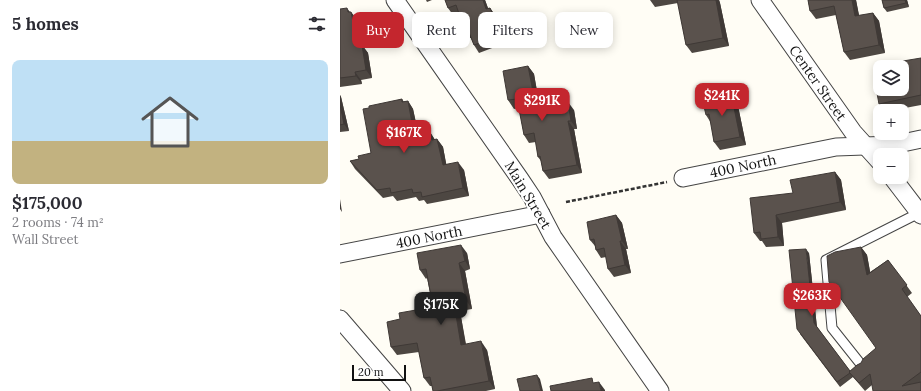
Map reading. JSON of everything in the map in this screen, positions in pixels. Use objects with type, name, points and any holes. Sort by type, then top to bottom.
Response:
[{"type":"street","name":"Main Street","points":[[395,0],[520,179],[553,237],[660,391]]},
{"type":"street","name":"Center Street","points":[[760,0],[853,132],[873,154]]},
{"type":"street","name":"400 North","points":[[683,178],[836,147],[893,145],[921,139]]},
{"type":"street","points":[[897,184],[920,214]]},
{"type":"street","name":"400 North","points":[[340,254],[541,214]]},
{"type":"street","points":[[340,319],[402,391]]},
{"type":"lane","points":[[863,368],[832,328],[826,260],[920,214]]},
{"type":"path","points":[[566,202],[683,178]]},
{"type":"building","points":[[445,0],[483,0],[486,9],[490,8],[492,12],[478,12],[478,44],[474,45],[470,35],[470,12],[458,12],[456,5],[448,8]]},
{"type":"building","points":[[677,0],[716,0],[723,38],[686,45]]},
{"type":"building","points":[[808,0],[852,0],[855,16],[873,13],[879,45],[844,52],[834,6],[810,11]]},
{"type":"building","points":[[882,0],[905,0],[906,3],[884,8]]},
{"type":"building","points":[[347,8],[348,12],[351,12],[352,48],[362,48],[366,70],[355,72],[356,76],[340,78],[340,9]]},
{"type":"building","points":[[921,58],[921,95],[879,104],[878,96],[909,96],[909,60]]},
{"type":"building","points":[[528,66],[536,107],[568,102],[571,121],[568,121],[577,165],[543,171],[540,156],[538,157],[534,133],[524,135],[517,99],[508,100],[503,71]]},
{"type":"building","points":[[731,93],[740,137],[714,142],[709,114],[706,115],[702,98]]},
{"type":"building","points":[[402,99],[402,102],[408,101],[414,134],[418,133],[419,135],[430,132],[432,140],[437,139],[443,165],[458,162],[463,188],[422,197],[421,192],[413,193],[412,189],[391,193],[390,188],[377,190],[350,161],[359,159],[358,156],[371,153],[363,109],[369,108],[369,106]]},
{"type":"building","points":[[340,105],[344,124],[340,125]]},
{"type":"building","points":[[835,172],[840,202],[776,215],[778,237],[761,239],[760,232],[754,233],[750,198],[793,193],[790,180]]},
{"type":"building","points":[[616,215],[622,241],[620,241],[625,265],[608,269],[604,248],[596,250],[594,239],[590,240],[587,222]]},
{"type":"building","points":[[461,245],[465,261],[459,263],[466,300],[454,303],[461,345],[481,341],[489,381],[433,391],[430,377],[424,378],[417,343],[391,347],[387,322],[400,319],[399,313],[433,307],[426,269],[420,270],[417,253]]},
{"type":"building","points":[[861,247],[867,275],[888,260],[907,285],[902,289],[921,316],[921,372],[902,386],[921,382],[921,391],[873,391],[870,374],[859,383],[849,372],[861,363],[863,359],[876,348],[829,282],[827,256],[835,252]]},
{"type":"building","points":[[806,249],[814,323],[850,371],[850,373],[837,382],[797,329],[789,250]]},
{"type":"building","points":[[537,375],[541,391],[520,391],[517,379]]},
{"type":"building","points":[[592,378],[593,383],[599,382],[601,391],[551,391],[550,386]]}]
